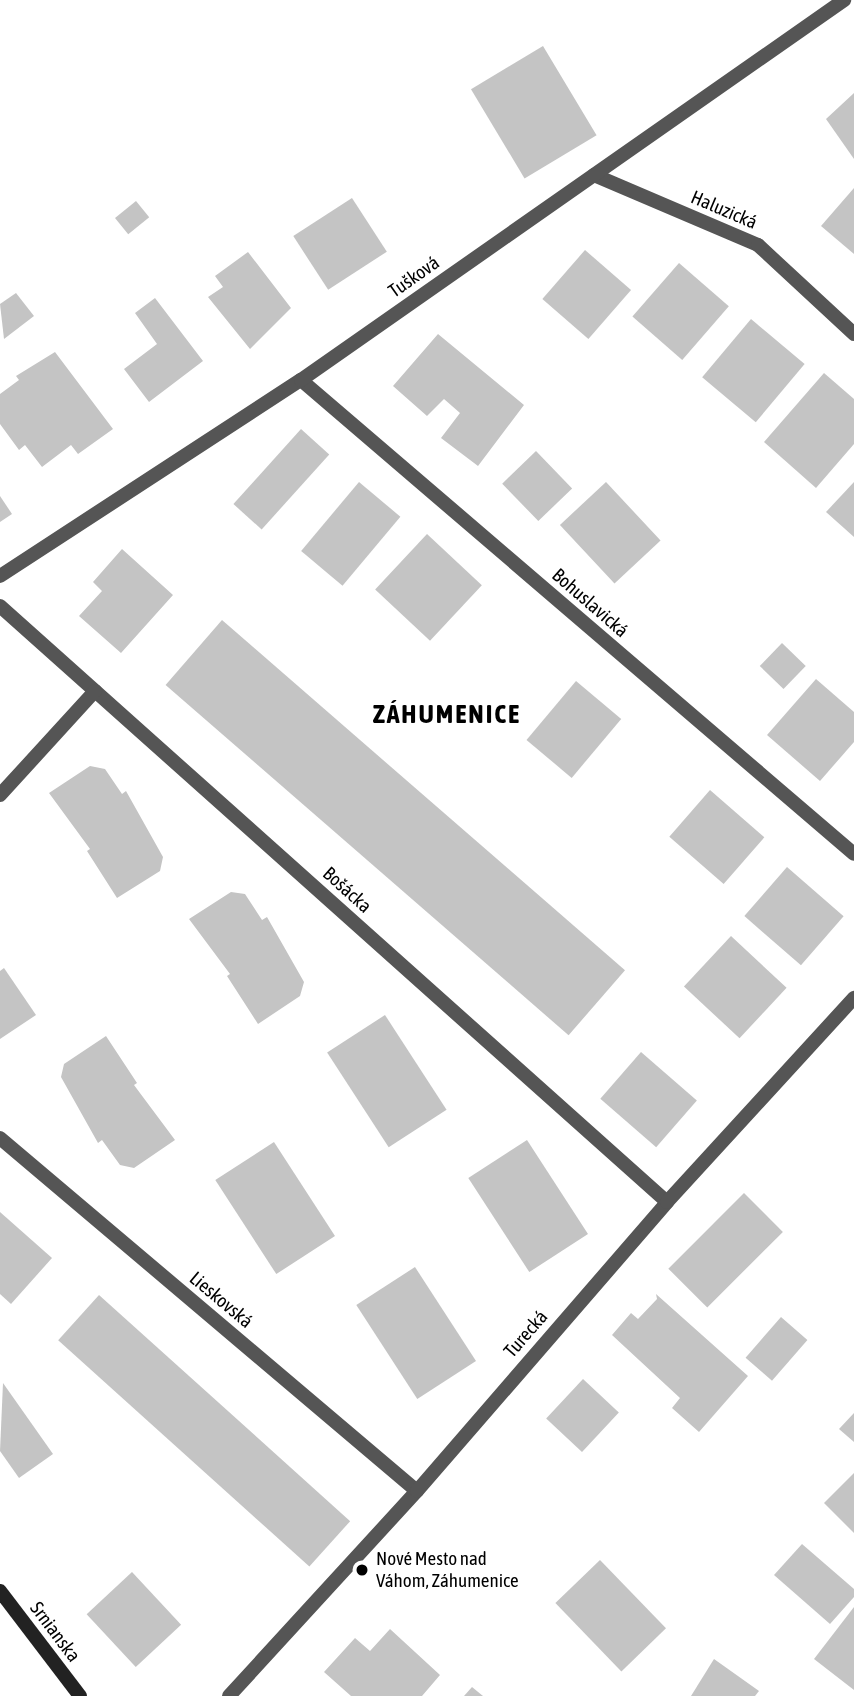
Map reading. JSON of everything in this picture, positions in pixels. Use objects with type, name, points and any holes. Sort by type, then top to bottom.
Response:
[{"type":"street","name":"Tušková","points":[[0,576],[301,380],[844,0]]},
{"type":"street","name":"Haluzická","points":[[594,175],[758,245],[854,334]]},
{"type":"street","name":"Bohuslavická","points":[[301,380],[854,855]]},
{"type":"street","name":"Bošácka","points":[[0,606],[667,1202]]},
{"type":"street","points":[[0,795],[95,691]]},
{"type":"street","name":"Turecká","points":[[229,1696],[417,1491],[667,1202],[854,998]]},
{"type":"street","name":"Lieskovská","points":[[0,1138],[417,1491]]},
{"type":"street","name":"Srnianska","points":[[0,1591],[80,1696]]},
{"type":"building","points":[[543,46],[597,135],[525,178],[471,89]]},
{"type":"building","points":[[854,93],[854,159],[826,119]]},
{"type":"building","points":[[854,188],[854,254],[821,226]]},
{"type":"building","points":[[352,198],[387,252],[328,290],[293,236]]},
{"type":"building","points":[[136,201],[149,217],[128,234],[115,218]]},
{"type":"building","points":[[585,250],[631,290],[588,339],[542,299]]},
{"type":"building","points":[[248,252],[291,308],[250,349],[208,297],[223,287],[215,276]]},
{"type":"building","points":[[679,263],[729,306],[682,360],[632,317]]},
{"type":"building","points":[[16,293],[34,316],[4,339],[0,304]]},
{"type":"building","points":[[155,298],[203,361],[149,402],[124,369],[157,344],[135,313]]},
{"type":"building","points":[[751,319],[805,364],[756,422],[702,377]]},
{"type":"building","points":[[438,334],[524,405],[478,466],[441,438],[460,413],[444,399],[427,416],[393,386]]},
{"type":"building","points":[[55,352],[113,429],[78,454],[71,445],[42,467],[25,445],[19,450],[0,424],[0,394],[19,380],[16,376]]},
{"type":"building","points":[[824,373],[854,399],[854,444],[816,488],[764,442]]},
{"type":"building","points":[[301,429],[329,454],[262,529],[233,504]]},
{"type":"building","points":[[536,451],[572,488],[538,521],[502,484]]},
{"type":"building","points":[[359,482],[400,517],[343,586],[301,551]]},
{"type":"building","points":[[606,482],[661,541],[614,583],[560,525]]},
{"type":"building","points":[[854,482],[854,537],[826,512]]},
{"type":"building","points":[[0,496],[12,514],[0,522]]},
{"type":"building","points":[[427,534],[482,585],[430,641],[375,590]]},
{"type":"building","points":[[122,549],[173,595],[121,653],[79,616],[102,591],[93,582]]},
{"type":"building","points":[[222,620],[625,970],[569,1035],[166,685]]},
{"type":"building","points":[[782,643],[806,666],[784,689],[760,666]]},
{"type":"building","points":[[816,679],[854,712],[854,742],[820,781],[767,735]]},
{"type":"building","points":[[576,681],[621,719],[572,778],[527,740]]},
{"type":"building","points":[[90,766],[105,769],[122,794],[126,791],[163,857],[160,871],[117,898],[87,851],[90,849],[49,793]]},
{"type":"building","points":[[710,790],[764,837],[724,884],[669,837]]},
{"type":"building","points":[[787,867],[844,916],[801,965],[744,916]]},
{"type":"building","points":[[231,892],[245,894],[262,920],[267,917],[304,982],[300,996],[258,1024],[227,976],[230,974],[189,919]]},
{"type":"building","points":[[731,936],[787,988],[740,1038],[684,986]]},
{"type":"building","points":[[4,968],[36,1015],[0,1039],[0,971]]},
{"type":"building","points":[[385,1015],[447,1110],[389,1147],[327,1053]]},
{"type":"building","points":[[106,1036],[137,1083],[134,1085],[175,1140],[134,1168],[120,1165],[102,1140],[98,1143],[61,1077],[64,1064]]},
{"type":"building","points":[[641,1052],[697,1101],[656,1147],[600,1099]]},
{"type":"building","points":[[527,1140],[588,1234],[529,1272],[468,1178]]},
{"type":"building","points":[[274,1142],[335,1236],[276,1274],[215,1180]]},
{"type":"building","points":[[744,1193],[783,1232],[707,1308],[668,1269]]},
{"type":"building","points":[[0,1212],[52,1258],[11,1304],[0,1294]]},
{"type":"building","points":[[415,1267],[476,1361],[417,1399],[356,1305]]},
{"type":"building","points":[[656,1294],[748,1376],[699,1432],[672,1408],[680,1398],[612,1335],[631,1313],[638,1319],[657,1299]]},
{"type":"building","points":[[99,1295],[350,1521],[309,1566],[58,1340]]},
{"type":"building","points":[[781,1317],[807,1340],[772,1381],[746,1358]]},
{"type":"building","points":[[583,1379],[619,1412],[582,1452],[546,1418]]},
{"type":"building","points":[[3,1383],[53,1454],[19,1478],[0,1451]]},
{"type":"building","points":[[854,1413],[854,1442],[839,1429]]},
{"type":"building","points":[[854,1473],[854,1533],[824,1503]]},
{"type":"building","points":[[802,1544],[854,1589],[854,1597],[830,1624],[774,1575]]},
{"type":"building","points":[[600,1560],[666,1628],[621,1671],[555,1603]]},
{"type":"building","points":[[132,1572],[181,1625],[136,1667],[87,1614]]},
{"type":"building","points":[[854,1607],[854,1690],[814,1659]]},
{"type":"building","points":[[390,1629],[440,1675],[422,1696],[351,1696],[324,1672],[355,1638],[370,1651]]},
{"type":"building","points":[[714,1659],[759,1691],[755,1696],[691,1696]]},
{"type":"building","points":[[472,1687],[483,1696],[464,1696]]},
{"type":"place","name":"Nové Mesto nad Váhom, Záhumenice","points":[[362,1570]]},
{"type":"district","name":"ZÁHUMENICE","points":[[447,715]]}]
